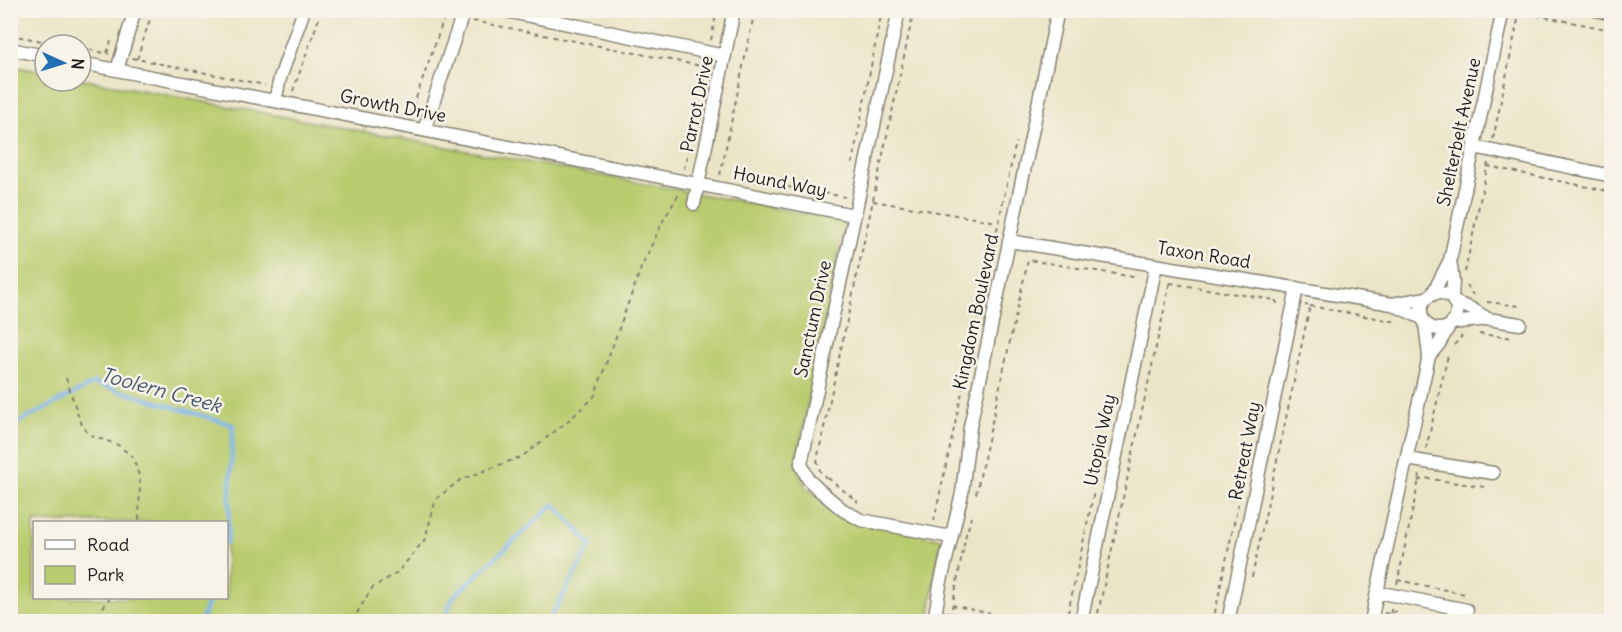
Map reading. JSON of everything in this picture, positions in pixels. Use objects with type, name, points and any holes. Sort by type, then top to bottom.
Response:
[{"type":"street","points":[[117,70],[135,10]]},
{"type":"street","points":[[275,101],[280,78],[304,10]]},
{"type":"street","points":[[424,130],[464,10]]},
{"type":"street","points":[[501,10],[725,56]]},
{"type":"street","name":"Parrot Drive","points":[[694,204],[734,10]]},
{"type":"street","name":"Sanctum Drive","points":[[899,10],[848,213],[801,464],[808,479],[818,489],[843,510],[861,520],[951,537]]},
{"type":"street","name":"Kingdom Boulevard","points":[[934,619],[965,475],[970,428],[1058,10]]},
{"type":"street","name":"Shelterbelt Avenue","points":[[1429,296],[1450,260],[1503,10]]},
{"type":"street","points":[[1596,10],[1611,14]]},
{"type":"street","points":[[10,49],[33,54]]},
{"type":"street","name":"Growth Drive","points":[[93,65],[698,184]]},
{"type":"street","points":[[1474,147],[1611,177]]},
{"type":"street","name":"Hound Way","points":[[698,184],[848,213]]},
{"type":"street","name":"Taxon Road","points":[[1009,241],[1392,304]]},
{"type":"street","name":"Shelterbelt Avenue","points":[[1450,260],[1453,301]]},
{"type":"street","name":"Utopia Way","points":[[1081,621],[1156,265]]},
{"type":"street","name":"Retreat Way","points":[[1228,621],[1297,288]]},
{"type":"street","points":[[1392,304],[1443,294],[1488,319]]},
{"type":"street","points":[[1372,616],[1429,356],[1421,307],[1429,296]]},
{"type":"street","points":[[1429,356],[1439,344],[1457,311],[1453,301]]},
{"type":"street","points":[[1392,304],[1439,329],[1488,319],[1520,324]]},
{"type":"street","points":[[1407,459],[1493,473]]},
{"type":"street","points":[[1377,591],[1467,610]]},
{"type":"street","points":[[934,619],[962,621]]},
{"type":"path","points":[[136,59],[153,10]]},
{"type":"path","points":[[293,91],[322,10]]},
{"type":"path","points":[[410,115],[447,10]]},
{"type":"path","points":[[356,621],[357,613],[372,588],[398,572],[425,539],[436,499],[460,480],[523,456],[567,422],[594,397],[641,268],[663,220],[680,194],[717,10]]},
{"type":"path","points":[[720,175],[755,10]]},
{"type":"path","points":[[850,174],[882,10]]},
{"type":"path","points":[[818,489],[828,478],[820,471],[817,460],[914,10]]},
{"type":"path","points":[[1511,10],[1611,30]]},
{"type":"path","points":[[473,21],[706,67]]},
{"type":"path","points":[[10,34],[33,39]]},
{"type":"path","points":[[934,522],[1018,133]]},
{"type":"path","points":[[1487,166],[1611,192]]},
{"type":"path","points":[[845,197],[848,213]]},
{"type":"path","points":[[873,201],[998,222]]},
{"type":"path","points":[[976,494],[1028,260]]},
{"type":"path","points":[[1310,306],[1382,318],[1405,325]]},
{"type":"path","points":[[66,378],[80,421],[88,434],[118,445],[134,457],[140,479],[139,521]]},
{"type":"path","points":[[968,529],[970,517]]},
{"type":"path","points":[[1398,580],[1466,594]]},
{"type":"path","points":[[92,621],[108,599]]},
{"type":"path","points":[[952,605],[1028,621]]},
{"type":"path","points":[[1372,616],[1390,614],[1398,610]]},
{"type":"green space","points":[[10,66],[33,70],[33,93],[93,93],[93,81],[845,221],[796,463],[805,487],[857,522],[942,539],[929,621],[11,621]]},
{"type":"waterway","name":"Toolern Creek","points":[[10,427],[94,383],[233,425],[228,536]]},
{"type":"waterway","name":"Toolern Creek","points":[[444,622],[453,597],[554,504],[591,545],[548,622]]},
{"type":"waterway","name":"Toolern Creek","points":[[201,622],[209,599]]}]
